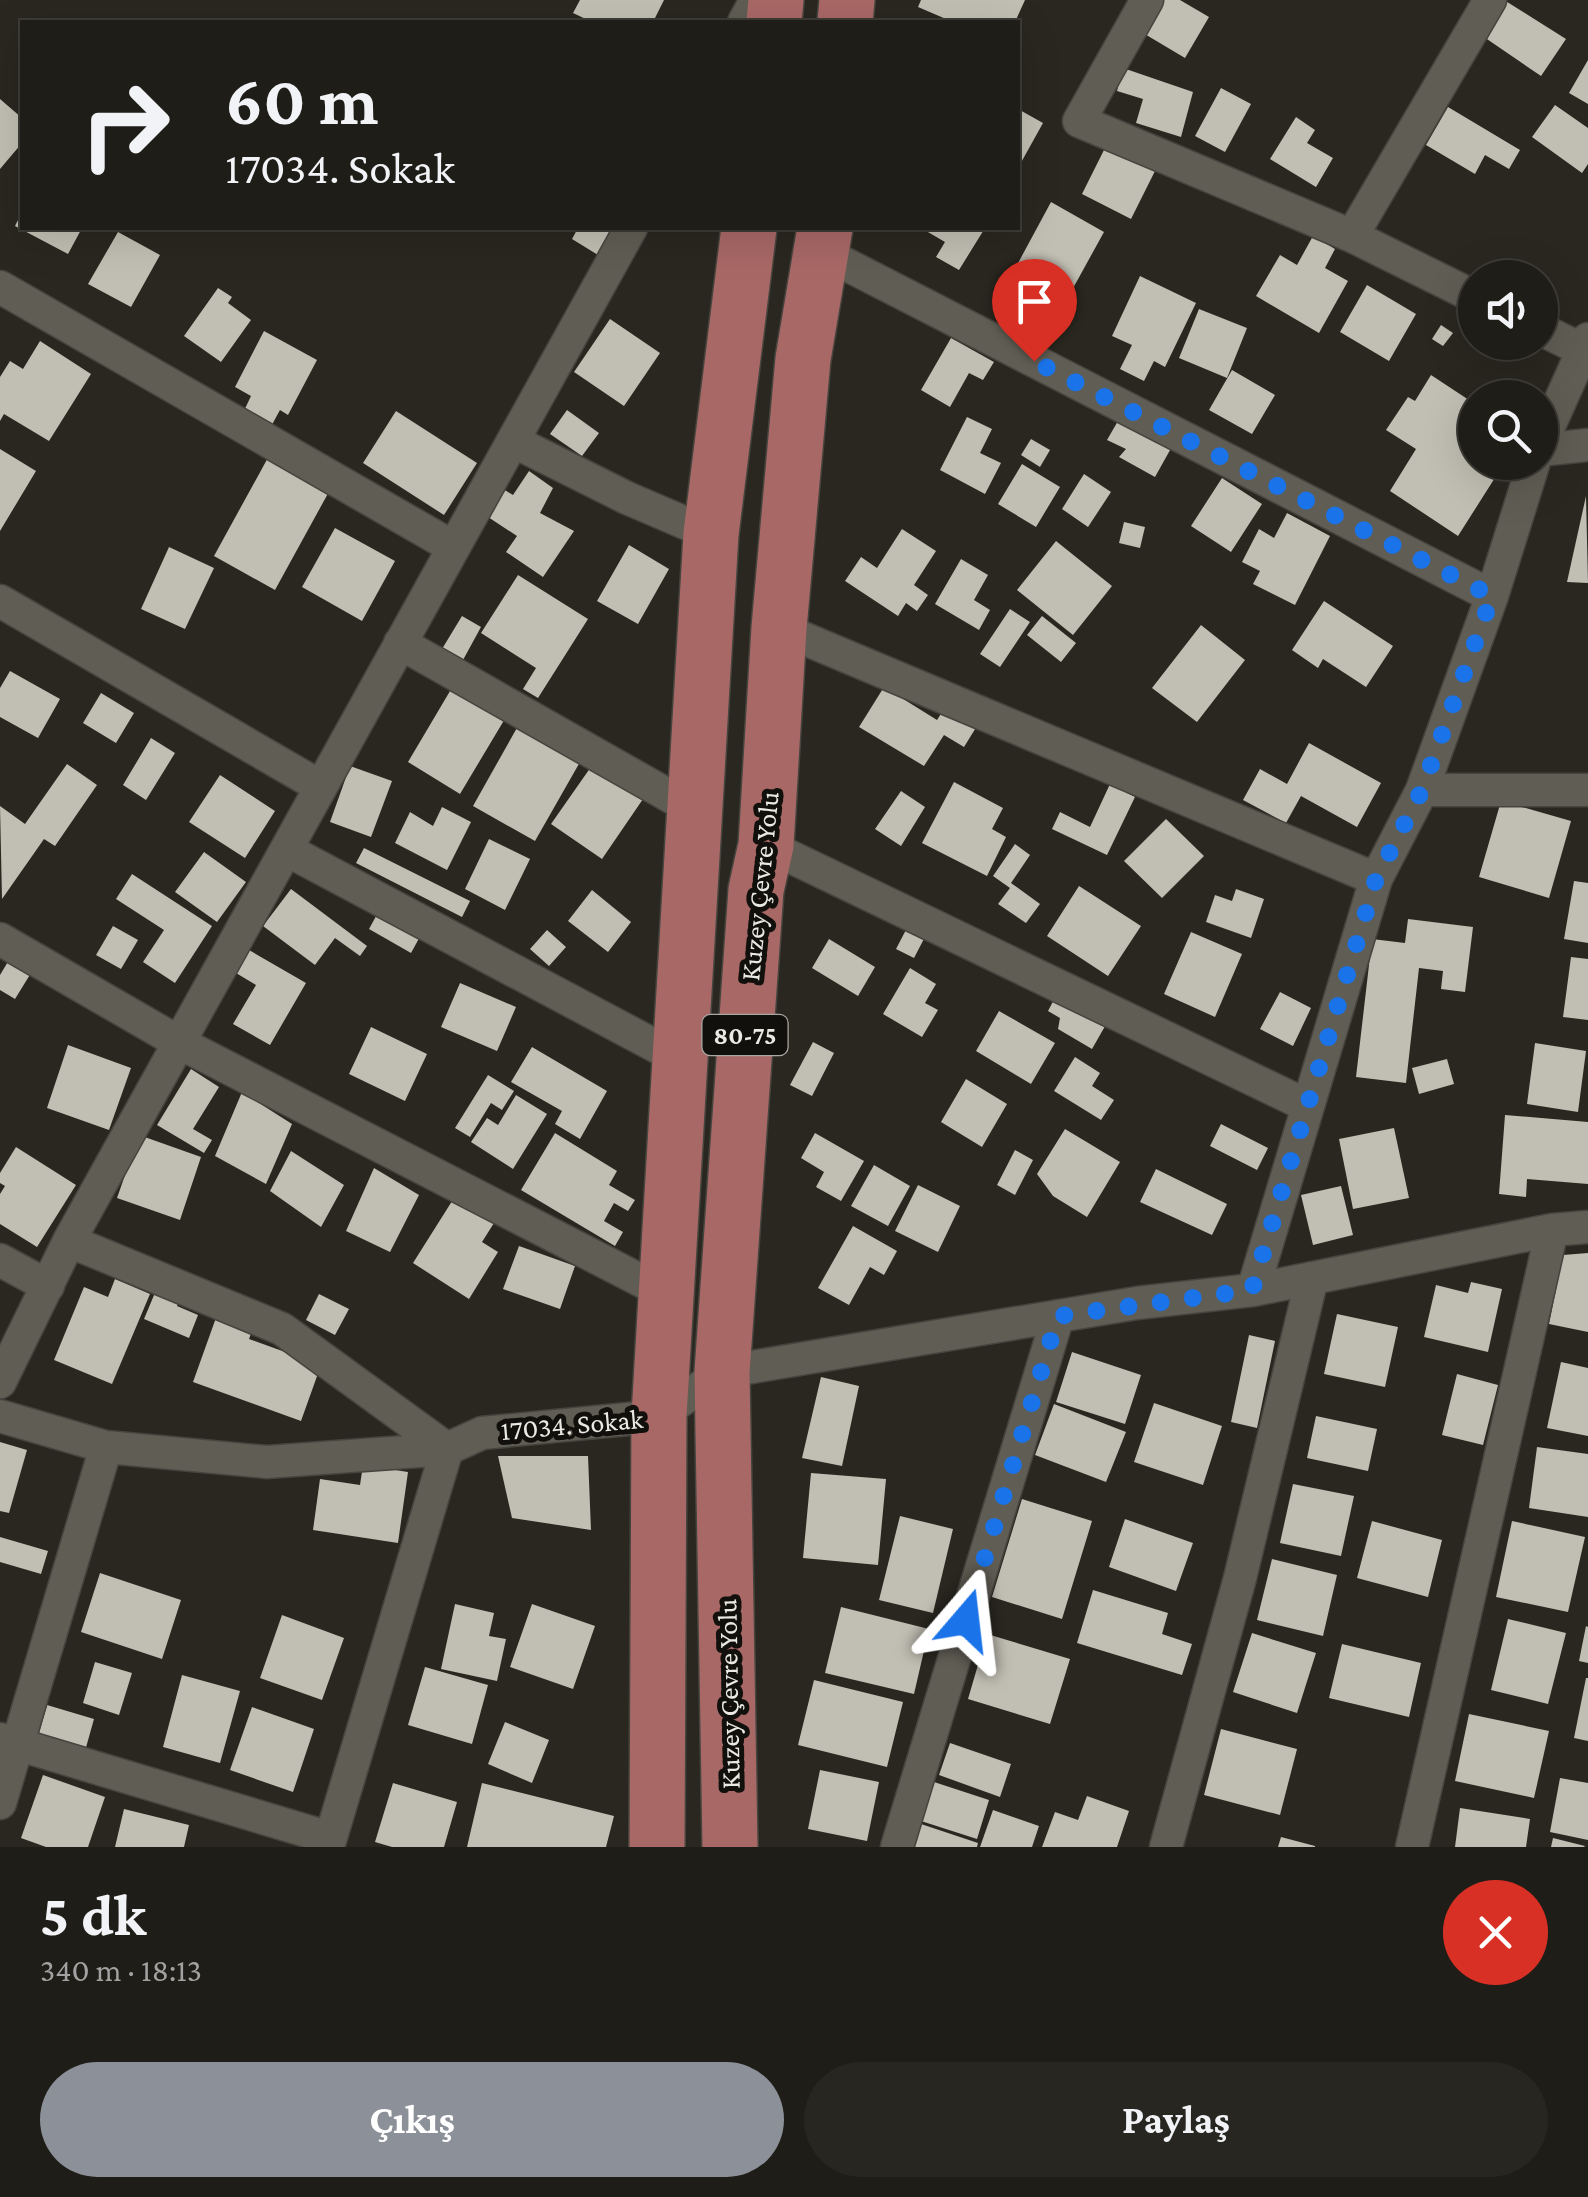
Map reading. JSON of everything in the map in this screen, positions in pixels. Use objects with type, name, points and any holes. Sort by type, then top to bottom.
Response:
[{"type":"highway","name":"80-75","points":[[657,1847],[659,1416],[712,534],[749,230]]},
{"type":"highway","name":"Kuzey Çevre Yolu","points":[[730,1847],[722,1372],[756,890],[766,845],[779,628],[804,359],[824,240]]},
{"type":"street","points":[[1147,0],[1079,120],[1352,236],[1458,289]]},
{"type":"street","points":[[1352,236],[1490,0]]},
{"type":"street","points":[[0,1382],[68,1242],[630,230]]},
{"type":"street","points":[[824,240],[1492,596]]},
{"type":"street","points":[[0,286],[454,548]]},
{"type":"street","points":[[1558,335],[1586,344],[1558,407]]},
{"type":"street","points":[[514,441],[627,498],[712,534]]},
{"type":"street","points":[[1558,447],[1588,446]]},
{"type":"street","points":[[1252,1290],[1376,879],[1422,790],[1492,596],[1528,480]]},
{"type":"street","points":[[0,602],[321,787]]},
{"type":"street","points":[[779,628],[1376,879]]},
{"type":"street","points":[[400,644],[696,811]]},
{"type":"street","points":[[1422,790],[1588,790]]},
{"type":"street","points":[[766,845],[1308,1106]]},
{"type":"street","points":[[286,850],[682,1060]]},
{"type":"street","points":[[0,939],[180,1043],[667,1294]]},
{"type":"street","name":"17034. Sokak","points":[[0,1416],[106,1447],[267,1462],[447,1449],[482,1433],[659,1416],[722,1372],[1058,1316],[1252,1290],[1552,1230],[1588,1227]]},
{"type":"street","points":[[1412,1847],[1552,1230]]},
{"type":"street","points":[[8,1742],[329,1843],[447,1449],[282,1329],[68,1242]]},
{"type":"street","points":[[0,1260],[48,1286]]},
{"type":"street","points":[[1166,1847],[1240,1578],[1312,1278]]},
{"type":"street","points":[[897,1847],[1058,1316]]},
{"type":"street","points":[[0,1803],[8,1742],[106,1447]]},
{"type":"building","points":[[580,0],[664,0],[654,20],[588,20],[573,13]]},
{"type":"building","points":[[921,0],[1025,0],[1016,20],[948,20],[918,7]]},
{"type":"building","points":[[1162,0],[1180,0],[1209,17],[1185,58],[1143,33]]},
{"type":"building","points":[[1504,0],[1566,39],[1541,76],[1481,35]]},
{"type":"building","points":[[1588,60],[1588,104],[1569,93]]},
{"type":"building","points":[[1123,68],[1193,92],[1181,137],[1136,123],[1143,99],[1117,91]]},
{"type":"building","points":[[1221,88],[1251,104],[1225,152],[1195,136]]},
{"type":"building","points":[[0,99],[20,116],[20,145],[0,169]]},
{"type":"building","points":[[1555,105],[1588,128],[1588,164],[1582,173],[1532,137]]},
{"type":"building","points":[[1448,107],[1520,150],[1509,169],[1485,155],[1475,174],[1426,145]]},
{"type":"building","points":[[1020,110],[1043,123],[1020,164]]},
{"type":"building","points":[[1296,117],[1315,130],[1307,143],[1333,158],[1316,187],[1270,159]]},
{"type":"building","points":[[1107,144],[1156,169],[1131,219],[1082,194]]},
{"type":"building","points":[[1051,202],[1104,232],[1061,310],[1033,294],[1042,279],[1017,265]]},
{"type":"building","points":[[23,230],[81,230],[68,254]]},
{"type":"building","points":[[577,230],[613,230],[598,255],[572,239]]},
{"type":"building","points":[[924,230],[984,230],[959,270],[936,257],[945,242]]},
{"type":"building","points":[[118,232],[160,255],[131,307],[88,284]]},
{"type":"building","points":[[1313,236],[1335,249],[1325,268],[1348,281],[1319,333],[1256,296],[1280,255],[1297,265]]},
{"type":"building","points":[[1140,276],[1196,303],[1165,367],[1154,361],[1144,381],[1120,369],[1132,345],[1112,336]]},
{"type":"building","points":[[1367,285],[1416,314],[1389,361],[1340,332]]},
{"type":"building","points":[[218,288],[232,297],[228,303],[251,320],[221,362],[184,336]]},
{"type":"building","points":[[1199,309],[1247,328],[1227,378],[1179,358]]},
{"type":"building","points":[[610,319],[660,353],[624,406],[574,372]]},
{"type":"building","points":[[1441,325],[1453,333],[1443,346],[1432,339]]},
{"type":"building","points":[[264,331],[317,360],[288,415],[280,410],[268,432],[241,417],[251,396],[235,387]]},
{"type":"building","points":[[951,338],[994,362],[983,380],[969,373],[950,407],[921,390]]},
{"type":"building","points":[[40,341],[91,374],[49,441],[4,414],[0,421],[0,377],[10,361],[23,369]]},
{"type":"building","points":[[1232,370],[1275,395],[1252,434],[1209,410]]},
{"type":"building","points":[[1431,375],[1458,393],[1458,480],[1494,480],[1458,536],[1390,491],[1416,449],[1386,430],[1408,397],[1415,401]]},
{"type":"building","points":[[567,410],[599,433],[582,456],[550,434]]},
{"type":"building","points":[[396,411],[477,463],[444,515],[363,463]]},
{"type":"building","points":[[1122,414],[1174,443],[1155,477],[1119,457],[1126,449],[1107,440]]},
{"type":"building","points":[[967,417],[992,429],[980,453],[1001,463],[985,494],[940,470]]},
{"type":"building","points":[[1031,439],[1050,450],[1040,467],[1021,455]]},
{"type":"building","points":[[0,449],[36,471],[0,531]]},
{"type":"building","points":[[270,454],[331,488],[275,590],[214,556]]},
{"type":"building","points":[[1022,464],[1060,487],[1036,527],[998,504]]},
{"type":"building","points":[[529,471],[553,488],[540,513],[574,531],[543,577],[506,552],[517,536],[485,515],[503,489],[513,495]]},
{"type":"building","points":[[1084,474],[1111,492],[1088,527],[1062,509]]},
{"type":"building","points":[[1222,478],[1262,504],[1231,552],[1191,526]]},
{"type":"building","points":[[1586,496],[1588,583],[1567,582]]},
{"type":"building","points":[[1287,513],[1330,536],[1295,605],[1253,584],[1260,571],[1242,562],[1259,529],[1274,538]]},
{"type":"building","points":[[1124,522],[1145,527],[1140,548],[1119,543]]},
{"type":"building","points":[[335,528],[395,561],[362,621],[302,587]]},
{"type":"building","points":[[902,529],[936,551],[914,585],[928,595],[917,611],[906,603],[898,616],[845,581],[861,557],[877,568]]},
{"type":"building","points":[[1056,541],[1112,586],[1073,635],[1017,590]]},
{"type":"building","points":[[629,545],[669,569],[638,624],[597,601]]},
{"type":"building","points":[[169,547],[214,568],[185,629],[141,609]]},
{"type":"building","points":[[961,559],[988,575],[974,600],[990,610],[979,630],[935,604]]},
{"type":"building","points":[[518,575],[588,619],[538,698],[523,689],[536,668],[481,633]]},
{"type":"building","points":[[1324,601],[1393,646],[1366,687],[1323,659],[1318,668],[1292,650]]},
{"type":"building","points":[[1010,609],[1030,622],[1000,667],[980,654]]},
{"type":"building","points":[[462,616],[481,627],[463,660],[442,649]]},
{"type":"building","points":[[1042,616],[1076,643],[1061,662],[1027,635]]},
{"type":"building","points":[[1201,625],[1245,660],[1197,722],[1152,688]]},
{"type":"building","points":[[10,671],[60,699],[38,738],[0,717],[0,688]]},
{"type":"building","points":[[453,686],[506,717],[460,794],[408,762]]},
{"type":"building","points":[[884,687],[937,720],[946,706],[977,726],[964,747],[944,735],[924,766],[859,727]]},
{"type":"building","points":[[101,693],[134,713],[116,743],[83,723]]},
{"type":"building","points":[[518,726],[580,762],[535,841],[473,806]]},
{"type":"building","points":[[151,738],[175,753],[146,800],[123,785]]},
{"type":"building","points":[[1309,743],[1381,783],[1357,827],[1301,796],[1286,823],[1243,800],[1260,769],[1287,784]]},
{"type":"building","points":[[67,764],[97,785],[55,846],[44,839],[2,899],[0,806],[25,824]]},
{"type":"building","points":[[593,764],[643,799],[602,859],[551,824]]},
{"type":"building","points":[[350,766],[392,781],[371,837],[330,822]]},
{"type":"building","points":[[220,775],[275,811],[245,858],[189,822]]},
{"type":"building","points":[[954,782],[1003,808],[992,829],[1006,837],[987,876],[922,843]]},
{"type":"building","points":[[1110,784],[1135,797],[1107,855],[1052,829],[1060,812],[1090,827]]},
{"type":"building","points":[[901,791],[925,807],[901,846],[875,829]]},
{"type":"building","points":[[1501,801],[1571,821],[1549,898],[1479,877]]},
{"type":"building","points":[[442,807],[471,822],[447,870],[395,843],[410,812],[433,826]]},
{"type":"building","points":[[1166,819],[1204,856],[1162,898],[1124,861]]},
{"type":"building","points":[[489,839],[530,859],[505,910],[465,889]]},
{"type":"building","points":[[1015,844],[1030,855],[1011,883],[1040,904],[1026,923],[998,904],[1010,888],[993,876]]},
{"type":"building","points":[[364,848],[470,901],[462,917],[356,863]]},
{"type":"building","points":[[204,852],[246,882],[217,922],[175,892]]},
{"type":"building","points":[[132,874],[212,926],[175,983],[143,962],[164,930],[116,899]]},
{"type":"building","points":[[1574,881],[1588,883],[1588,943],[1564,939]]},
{"type":"building","points":[[1079,886],[1141,926],[1108,976],[1047,936]]},
{"type":"building","points":[[291,889],[367,946],[360,956],[335,938],[315,965],[263,926]]},
{"type":"building","points":[[1236,889],[1264,899],[1251,938],[1206,922],[1215,895],[1232,901]]},
{"type":"building","points":[[592,890],[631,922],[608,952],[568,921]]},
{"type":"building","points":[[380,909],[422,933],[411,953],[369,929]]},
{"type":"building","points":[[1408,919],[1473,927],[1465,992],[1441,989],[1443,971],[1419,968],[1406,1083],[1356,1077],[1372,939],[1405,943]]},
{"type":"building","points":[[113,926],[138,940],[121,969],[96,955]]},
{"type":"building","points":[[908,926],[926,935],[914,958],[896,949]]},
{"type":"building","points":[[547,930],[566,947],[549,966],[530,949]]},
{"type":"building","points":[[1191,932],[1242,954],[1215,1017],[1164,994]]},
{"type":"building","points":[[829,939],[875,967],[858,996],[812,968]]},
{"type":"building","points":[[249,950],[306,983],[270,1045],[233,1024],[256,985],[236,973]]},
{"type":"building","points":[[1571,957],[1588,959],[1588,1020],[1563,1017]]},
{"type":"building","points":[[9,960],[31,973],[15,999],[0,990],[0,975]]},
{"type":"building","points":[[910,968],[936,984],[925,1003],[938,1010],[922,1037],[883,1014]]},
{"type":"building","points":[[460,983],[516,1007],[497,1051],[441,1027]]},
{"type":"building","points":[[1058,992],[1108,1021],[1092,1049],[1058,1029],[1060,1018],[1048,1011]]},
{"type":"building","points":[[1280,992],[1311,1008],[1293,1046],[1260,1029]]},
{"type":"building","points":[[999,1011],[1055,1043],[1031,1084],[976,1051]]},
{"type":"building","points":[[371,1027],[427,1054],[405,1101],[349,1074]]},
{"type":"building","points":[[813,1042],[834,1053],[812,1096],[790,1085]]},
{"type":"building","points":[[1535,1043],[1586,1051],[1578,1112],[1527,1104]]},
{"type":"building","points":[[68,1045],[131,1068],[109,1130],[47,1108]]},
{"type":"building","points":[[532,1047],[607,1091],[580,1139],[555,1124],[562,1111],[511,1082]]},
{"type":"building","points":[[1075,1057],[1100,1073],[1092,1086],[1114,1100],[1101,1120],[1054,1091]]},
{"type":"building","points":[[1447,1059],[1454,1084],[1419,1094],[1412,1068]]},
{"type":"building","points":[[191,1069],[219,1087],[193,1129],[212,1140],[204,1153],[157,1125]]},
{"type":"building","points":[[488,1075],[514,1091],[502,1110],[491,1103],[470,1137],[455,1128]]},
{"type":"building","points":[[966,1079],[1007,1104],[982,1147],[941,1122]]},
{"type":"building","points":[[242,1092],[292,1124],[266,1184],[215,1156]]},
{"type":"building","points":[[516,1095],[547,1114],[513,1169],[471,1142],[487,1118],[498,1125]]},
{"type":"building","points":[[1505,1115],[1588,1122],[1588,1184],[1527,1179],[1526,1197],[1499,1194]]},
{"type":"building","points":[[1221,1124],[1268,1148],[1257,1170],[1210,1146]]},
{"type":"building","points":[[1394,1128],[1409,1198],[1353,1209],[1339,1139]]},
{"type":"building","points":[[1065,1129],[1120,1162],[1087,1217],[1053,1196],[1037,1174]]},
{"type":"building","points":[[555,1133],[617,1171],[609,1185],[635,1200],[628,1211],[614,1203],[604,1221],[623,1232],[615,1246],[521,1190]]},
{"type":"building","points":[[815,1133],[864,1161],[841,1201],[816,1187],[824,1172],[801,1158]]},
{"type":"building","points":[[139,1135],[201,1157],[180,1220],[117,1198]]},
{"type":"building","points":[[16,1147],[76,1185],[37,1247],[0,1224],[0,1194],[5,1186],[0,1183],[0,1173]]},
{"type":"building","points":[[1015,1150],[1033,1160],[1015,1195],[997,1185]]},
{"type":"building","points":[[291,1151],[344,1185],[321,1227],[270,1191]]},
{"type":"building","points":[[874,1165],[910,1186],[888,1226],[851,1206]]},
{"type":"building","points":[[374,1168],[419,1195],[390,1252],[346,1231]]},
{"type":"building","points":[[1156,1169],[1227,1204],[1212,1235],[1140,1202]]},
{"type":"building","points":[[918,1185],[960,1206],[938,1252],[895,1231]]},
{"type":"building","points":[[1341,1186],[1353,1235],[1313,1245],[1301,1195]]},
{"type":"building","points":[[454,1198],[494,1223],[482,1242],[498,1252],[469,1299],[413,1263]]},
{"type":"building","points":[[853,1226],[897,1251],[884,1275],[870,1267],[849,1305],[818,1288]]},
{"type":"building","points":[[519,1246],[575,1266],[560,1309],[503,1289]]},
{"type":"building","points":[[1588,1253],[1588,1332],[1549,1324],[1563,1255]]},
{"type":"building","points":[[115,1279],[150,1294],[112,1384],[54,1360],[84,1287],[108,1297]]},
{"type":"building","points":[[1471,1282],[1502,1289],[1488,1352],[1424,1337],[1436,1285],[1468,1293]]},
{"type":"building","points":[[157,1288],[180,1298],[177,1306],[198,1315],[189,1338],[144,1319]]},
{"type":"building","points":[[319,1294],[349,1309],[335,1335],[306,1320]]},
{"type":"building","points":[[1337,1314],[1398,1327],[1385,1387],[1324,1374]]},
{"type":"building","points":[[217,1315],[253,1328],[249,1339],[321,1365],[301,1421],[193,1382]]},
{"type":"building","points":[[1249,1335],[1275,1341],[1257,1428],[1231,1422]]},
{"type":"building","points":[[1072,1352],[1141,1375],[1125,1424],[1056,1402]]},
{"type":"building","points":[[1561,1362],[1588,1368],[1588,1436],[1547,1428]]},
{"type":"building","points":[[1457,1374],[1498,1385],[1483,1445],[1442,1435]]},
{"type":"building","points":[[821,1377],[859,1386],[842,1466],[802,1458]]},
{"type":"building","points":[[1154,1403],[1222,1426],[1203,1485],[1134,1462]]},
{"type":"building","points":[[1054,1404],[1126,1432],[1106,1482],[1035,1455]]},
{"type":"building","points":[[1316,1416],[1377,1429],[1368,1471],[1307,1458]]},
{"type":"building","points":[[0,1442],[27,1450],[9,1513],[0,1511]]},
{"type":"building","points":[[1537,1447],[1588,1454],[1588,1517],[1529,1508]]},
{"type":"building","points":[[498,1456],[588,1456],[591,1530],[512,1518]]},
{"type":"building","points":[[363,1465],[408,1472],[398,1543],[313,1530],[320,1479],[360,1485]]},
{"type":"building","points":[[811,1473],[886,1479],[878,1565],[803,1558]]},
{"type":"building","points":[[1293,1484],[1354,1496],[1341,1556],[1280,1543]]},
{"type":"building","points":[[1022,1499],[1092,1521],[1062,1619],[992,1597]]},
{"type":"building","points":[[900,1516],[953,1529],[933,1613],[879,1600]]},
{"type":"building","points":[[1125,1519],[1193,1543],[1176,1591],[1109,1567]]},
{"type":"building","points":[[1372,1521],[1442,1540],[1428,1597],[1357,1578]]},
{"type":"building","points":[[1512,1521],[1585,1537],[1568,1612],[1496,1597]]},
{"type":"building","points":[[0,1537],[48,1551],[41,1574],[0,1562]]},
{"type":"building","points":[[1272,1559],[1337,1575],[1323,1636],[1257,1620]]},
{"type":"building","points":[[100,1573],[181,1600],[162,1659],[81,1632]]},
{"type":"building","points":[[1093,1590],[1168,1613],[1162,1634],[1192,1644],[1182,1675],[1077,1643]]},
{"type":"building","points":[[455,1604],[494,1613],[489,1636],[506,1639],[497,1681],[441,1669]]},
{"type":"building","points":[[532,1604],[595,1626],[573,1689],[510,1667]]},
{"type":"building","points":[[841,1607],[929,1629],[914,1694],[825,1673]]},
{"type":"building","points":[[282,1615],[344,1638],[322,1700],[260,1678]]},
{"type":"building","points":[[1508,1619],[1566,1633],[1548,1704],[1491,1690]]},
{"type":"building","points":[[1588,1627],[1588,1663],[1579,1661]]},
{"type":"building","points":[[1252,1633],[1316,1653],[1297,1713],[1233,1692]]},
{"type":"building","points":[[987,1634],[1070,1659],[1050,1724],[968,1699]]},
{"type":"building","points":[[1342,1644],[1421,1663],[1409,1717],[1329,1698]]},
{"type":"building","points":[[95,1662],[132,1673],[119,1715],[83,1703]]},
{"type":"building","points":[[425,1667],[488,1685],[472,1744],[408,1725]]},
{"type":"building","points":[[182,1675],[240,1691],[220,1763],[163,1747]]},
{"type":"building","points":[[1588,1678],[1588,1741],[1574,1738]]},
{"type":"building","points":[[814,1680],[903,1702],[887,1767],[798,1745]]},
{"type":"building","points":[[47,1705],[94,1719],[85,1751],[38,1737]]},
{"type":"building","points":[[252,1707],[314,1729],[293,1792],[230,1770]]},
{"type":"building","points":[[1469,1714],[1549,1731],[1534,1798],[1455,1781]]},
{"type":"building","points":[[505,1722],[549,1740],[532,1783],[488,1764]]},
{"type":"building","points":[[1221,1729],[1297,1749],[1280,1815],[1204,1795]]},
{"type":"building","points":[[950,1743],[1011,1764],[1000,1797],[939,1775]]},
{"type":"building","points":[[820,1770],[879,1782],[867,1841],[808,1829]]},
{"type":"building","points":[[43,1775],[105,1797],[88,1847],[46,1847],[21,1838]]},
{"type":"building","points":[[1560,1778],[1588,1783],[1588,1840],[1550,1832]]},
{"type":"building","points":[[934,1782],[989,1800],[977,1839],[921,1821]]},
{"type":"building","points":[[393,1783],[457,1802],[444,1847],[392,1847],[375,1842]]},
{"type":"building","points":[[482,1783],[614,1816],[606,1847],[467,1847]]},
{"type":"building","points":[[1087,1796],[1129,1811],[1117,1847],[1042,1847],[1055,1812],[1078,1820]]},
{"type":"building","points":[[1460,1808],[1530,1819],[1526,1847],[1455,1847]]},
{"type":"building","points":[[124,1809],[189,1825],[184,1847],[115,1847]]},
{"type":"building","points":[[993,1810],[1039,1826],[1032,1847],[980,1847]]},
{"type":"building","points":[[921,1824],[978,1843],[977,1847],[913,1847]]},
{"type":"building","points":[[1281,1837],[1315,1846],[1315,1847],[1278,1847]]},
{"type":"building","points":[[1553,1838],[1585,1846],[1551,1847]]},
{"type":"route","points":[[966,1620],[1058,1316],[1252,1290],[1376,879],[1422,790],[1492,596],[1034,361]]}]
